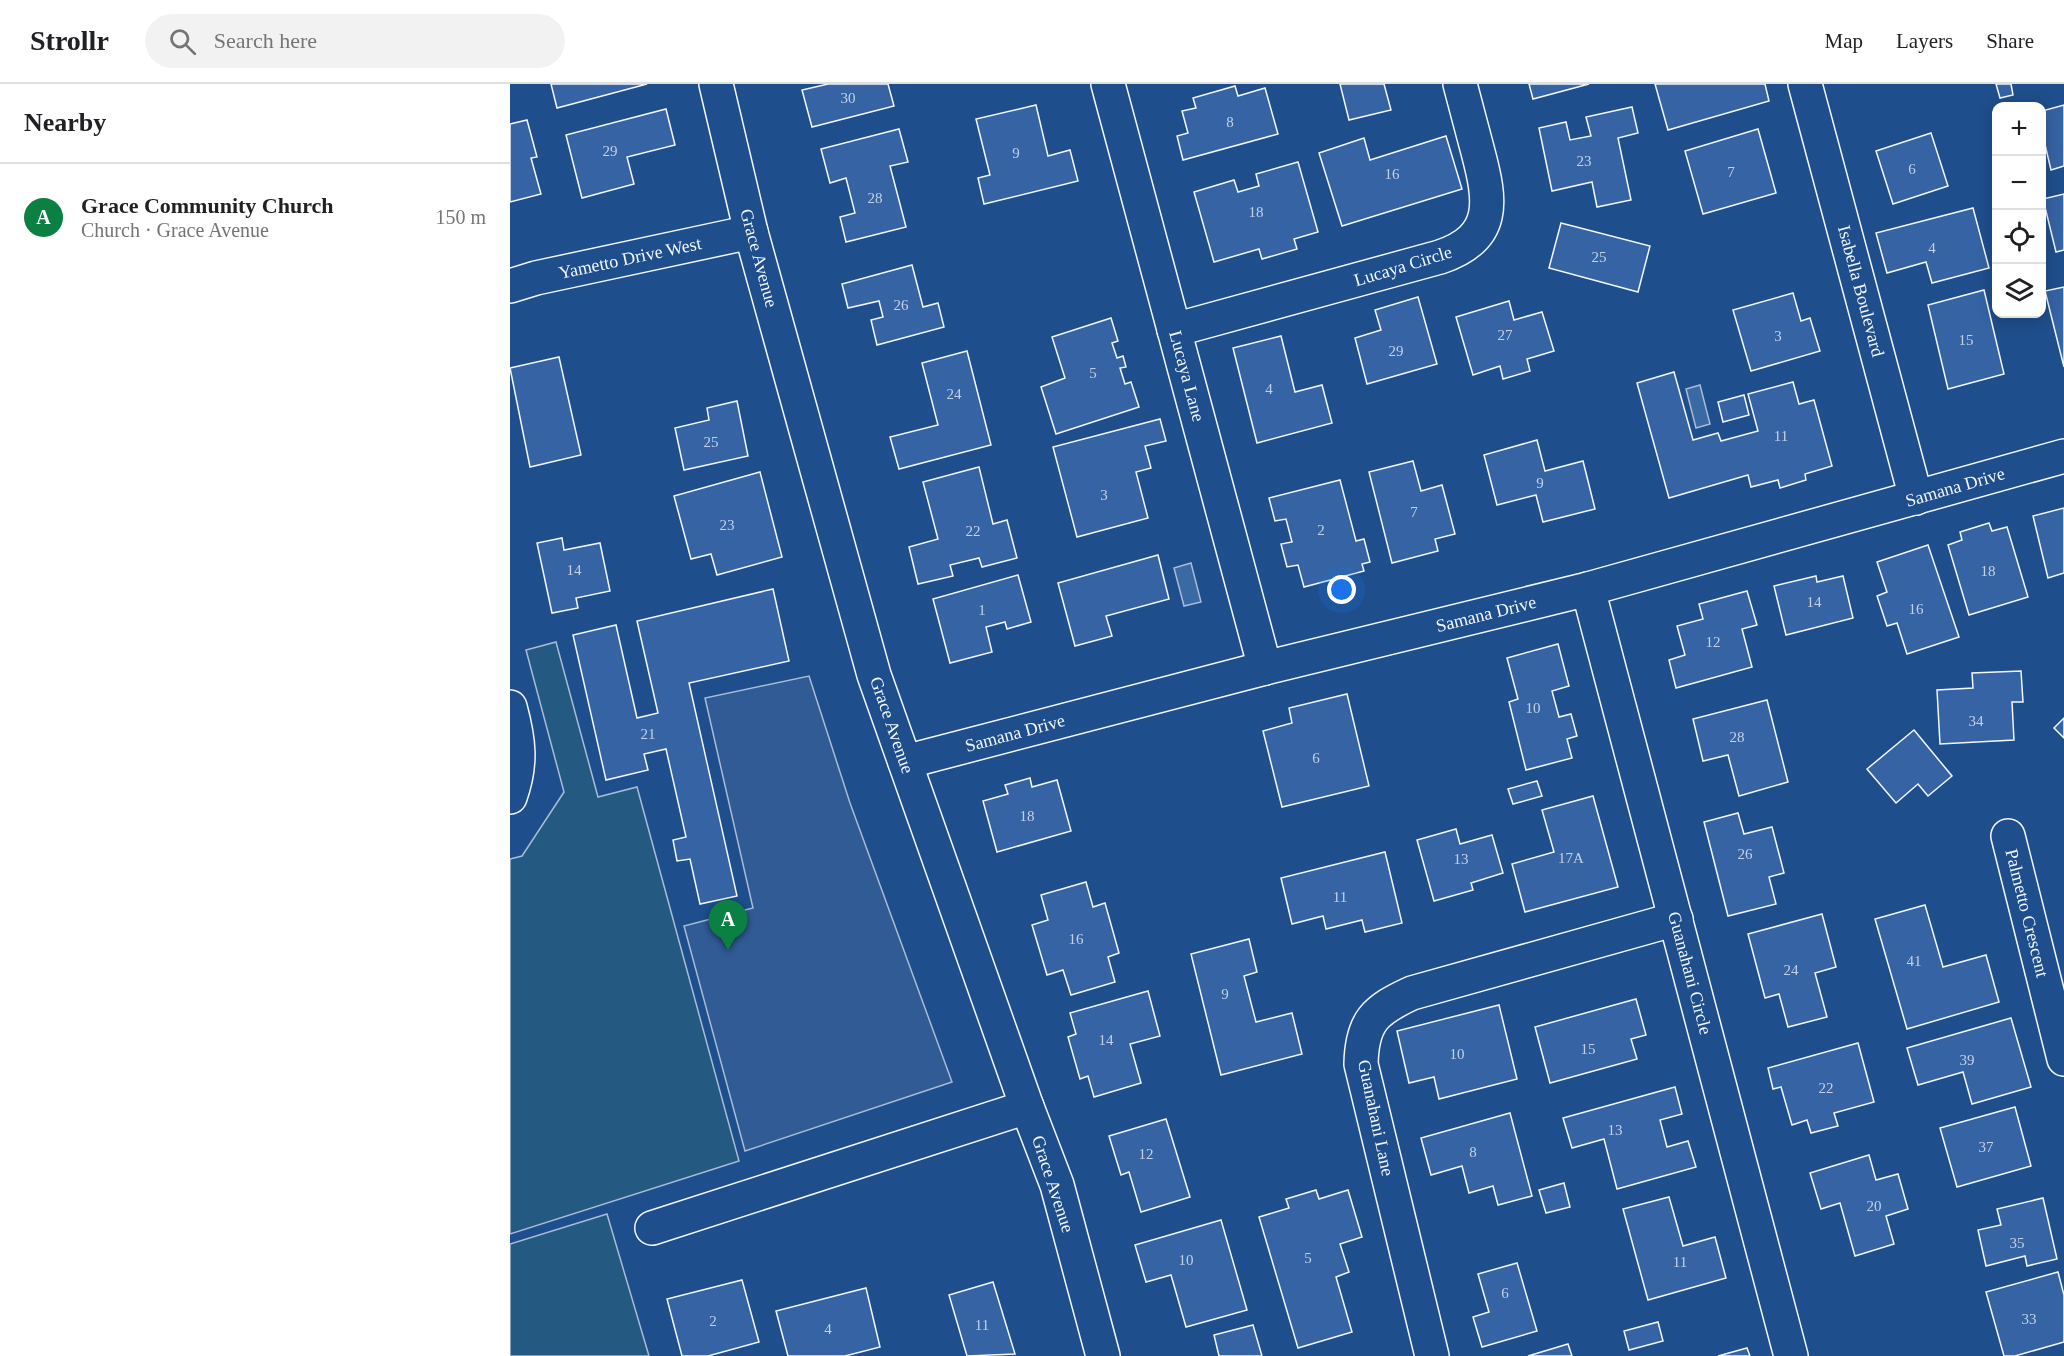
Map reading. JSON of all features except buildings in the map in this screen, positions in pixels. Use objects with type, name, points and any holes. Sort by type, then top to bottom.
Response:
[{"type":"street","name":"Grace Avenue","points":[[716,84],[751,232],[874,675],[1027,1107],[1057,1185],[1103,1356]]},
{"type":"street","name":"Lucaya Lane","points":[[1108,84],[1265,668]]},
{"type":"street","name":"Lucaya Circle","points":[[1174,330],[1454,253],[1472,241],[1486,217],[1487,192],[1460,84]]},
{"type":"street","name":"Isabella Boulevard","points":[[1805,84],[1916,498]]},
{"type":"street","name":"Yametto Drive West","points":[[510,286],[536,278],[751,232]]},
{"type":"street","name":"Samana Drive","points":[[905,762],[1265,668],[1588,589],[2064,456]]},
{"type":"street","name":"Guanahani Circle","points":[[1588,589],[1791,1356]]},
{"type":"street","points":[[510,706],[516,728],[519,758],[516,780],[510,797]]},
{"type":"street","name":"Palmetto Crescent","points":[[2008,836],[2064,1059]]},
{"type":"street","name":"Guanahani Lane","points":[[1432,1356],[1361,1064],[1362,1042],[1370,1021],[1388,1004],[1412,993],[1676,919]]},
{"type":"street","points":[[652,1228],[1027,1107]]},
{"type":"shaded area","points":[[1700,385],[1710,424],[1696,428],[1686,389]]},
{"type":"shaded area","points":[[1191,563],[1201,602],[1184,606],[1174,568]]},
{"type":"shaded area","points":[[556,642],[598,797],[637,787],[739,1161],[510,1234],[510,859],[522,856],[564,792],[526,650]]},
{"type":"shaded area","points":[[809,676],[850,803],[952,1082],[745,1151],[684,926],[753,908],[705,698]]},
{"type":"shaded area","points":[[607,1214],[649,1356],[510,1356],[510,1244]]},
{"type":"place","name":"Grace Community Church","points":[[728,950]]}]
